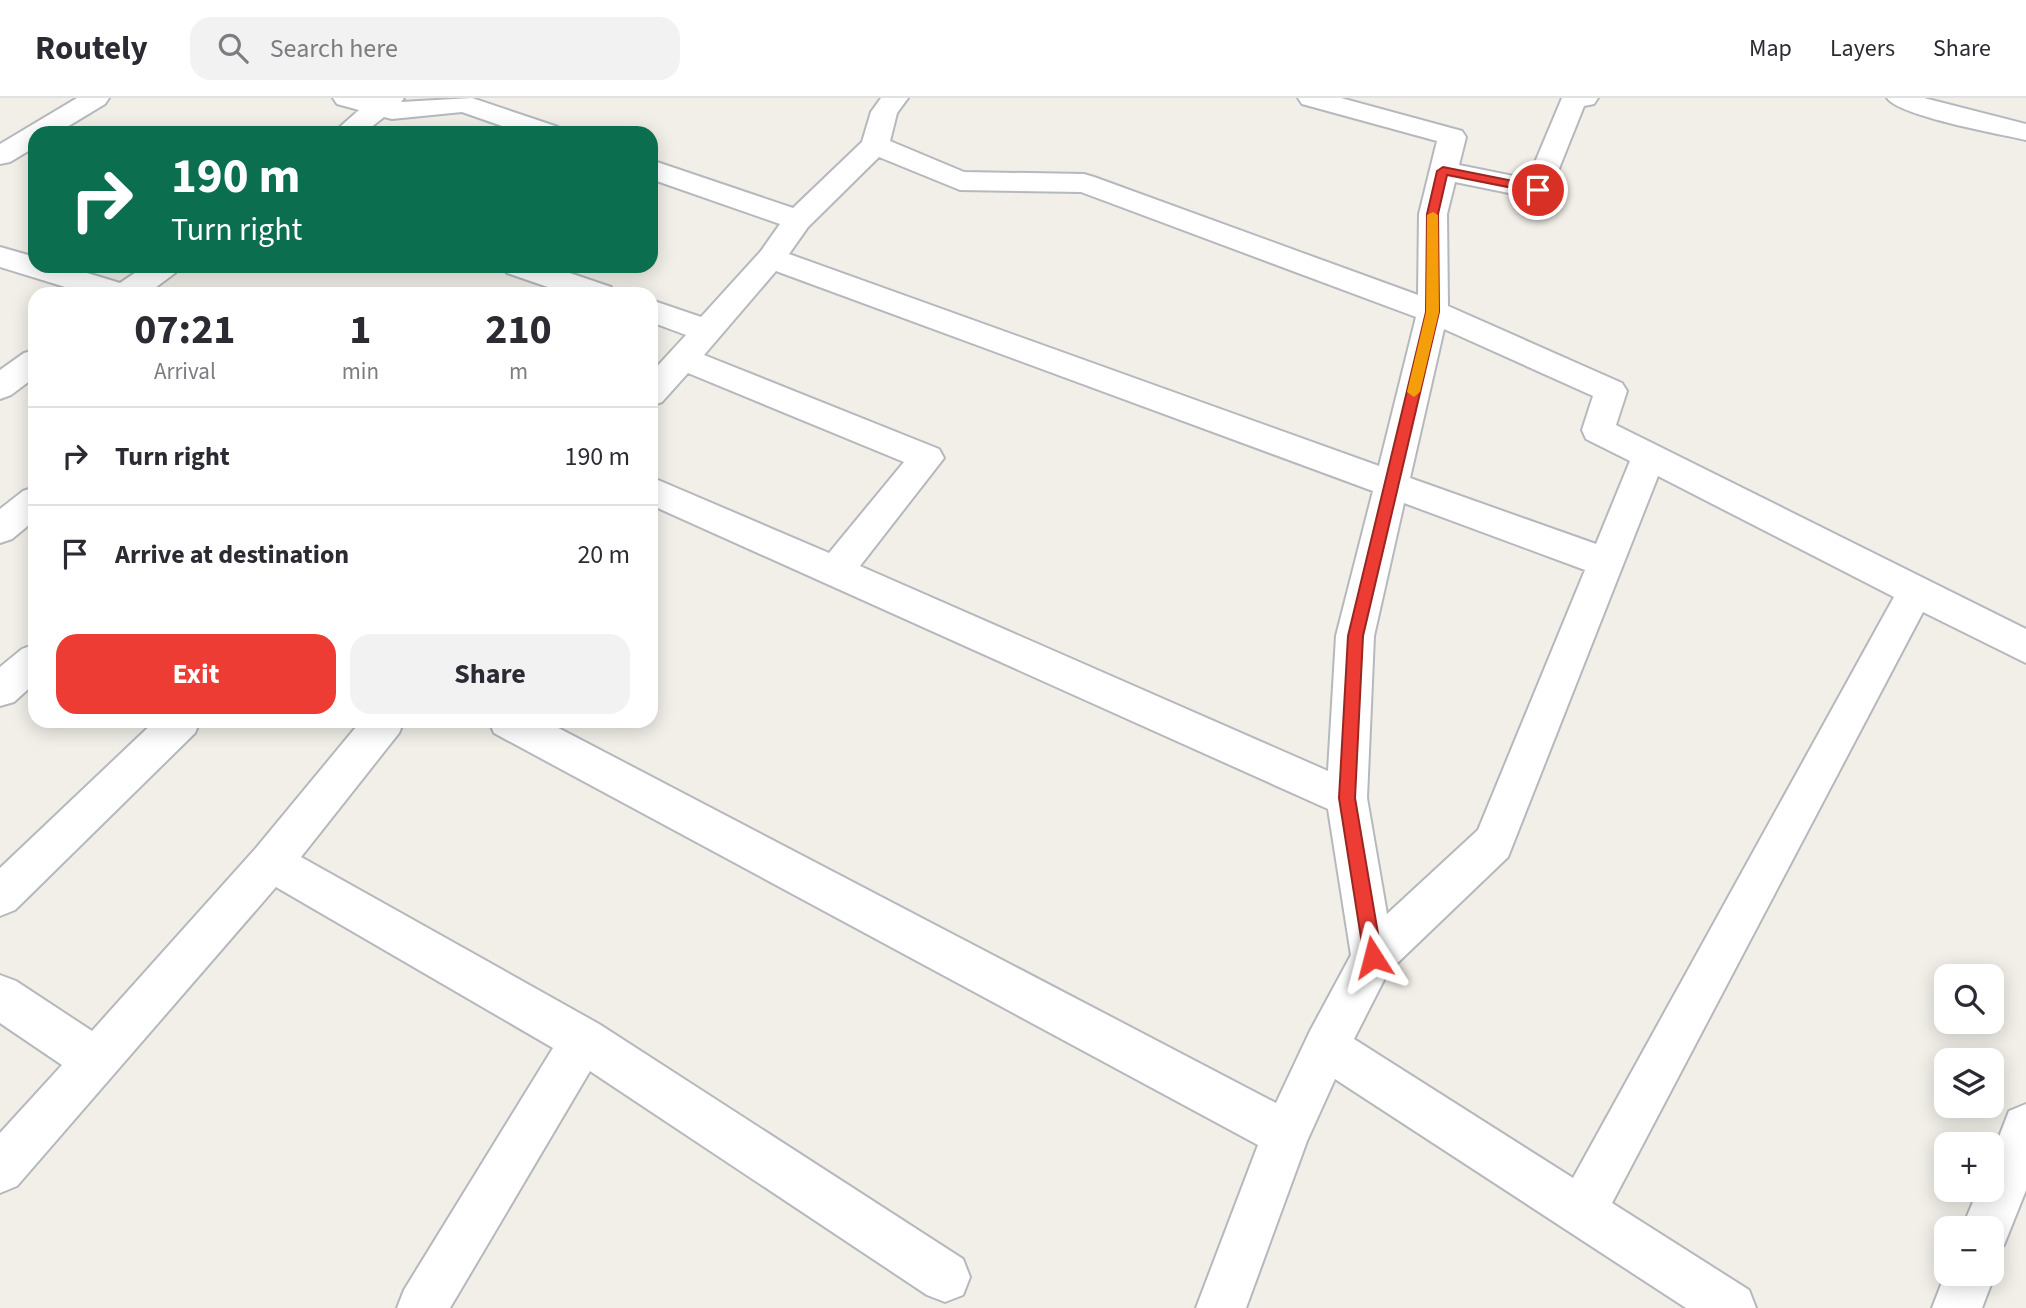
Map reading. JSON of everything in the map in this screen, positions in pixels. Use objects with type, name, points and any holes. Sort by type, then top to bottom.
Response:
[{"type":"street","points":[[50,126],[96,98]]},
{"type":"street","points":[[346,98],[386,103],[405,110],[464,104],[528,126]]},
{"type":"street","points":[[658,386],[771,258],[798,220],[874,145],[884,112],[895,98]]},
{"type":"street","points":[[1311,98],[1452,137],[1433,214],[1433,312],[1356,636],[1347,798],[1373,957]]},
{"type":"street","points":[[1443,171],[1538,190],[1573,101],[1585,98]]},
{"type":"street","points":[[1900,98],[1929,109],[2026,132]]},
{"type":"street","points":[[356,126],[386,103]]},
{"type":"street","points":[[0,156],[28,139]]},
{"type":"street","points":[[874,145],[960,181],[1084,183],[1433,312],[1611,391],[1598,430],[2026,647]]},
{"type":"street","points":[[658,171],[798,220]]},
{"type":"street","points":[[0,257],[28,265]]},
{"type":"street","points":[[771,258],[1604,562]]},
{"type":"street","points":[[54,273],[101,287]]},
{"type":"street","points":[[134,287],[155,273]]},
{"type":"street","points":[[538,273],[579,287]]},
{"type":"street","points":[[658,314],[705,330]]},
{"type":"street","points":[[681,358],[927,458],[834,573]]},
{"type":"street","points":[[0,387],[28,366]]},
{"type":"street","points":[[1221,1308],[1286,1134],[1326,1046],[1373,957],[1493,843],[1604,562],[1649,456]]},
{"type":"street","points":[[658,493],[1347,798]]},
{"type":"street","points":[[0,528],[28,506]]},
{"type":"street","points":[[1582,1210],[1916,590]]},
{"type":"street","points":[[0,690],[28,666]]},
{"type":"street","points":[[0,896],[174,728]]},
{"type":"street","points":[[0,1169],[271,862],[379,728]]},
{"type":"street","points":[[521,728],[1286,1134]]},
{"type":"street","points":[[271,862],[583,1040],[945,1277]]},
{"type":"street","points":[[0,997],[95,1060]]},
{"type":"street","points":[[422,1308],[583,1040]]},
{"type":"street","points":[[1326,1046],[1731,1308]]},
{"type":"street","points":[[1992,1216],[2025,1137]]},
{"type":"street","points":[[1956,1308],[1965,1286]]},
{"type":"slow traffic","points":[[1414,392],[1433,312],[1433,215]]},
{"type":"route","points":[[1373,957],[1347,798],[1356,636],[1433,312],[1433,214],[1443,171],[1538,190]]}]
